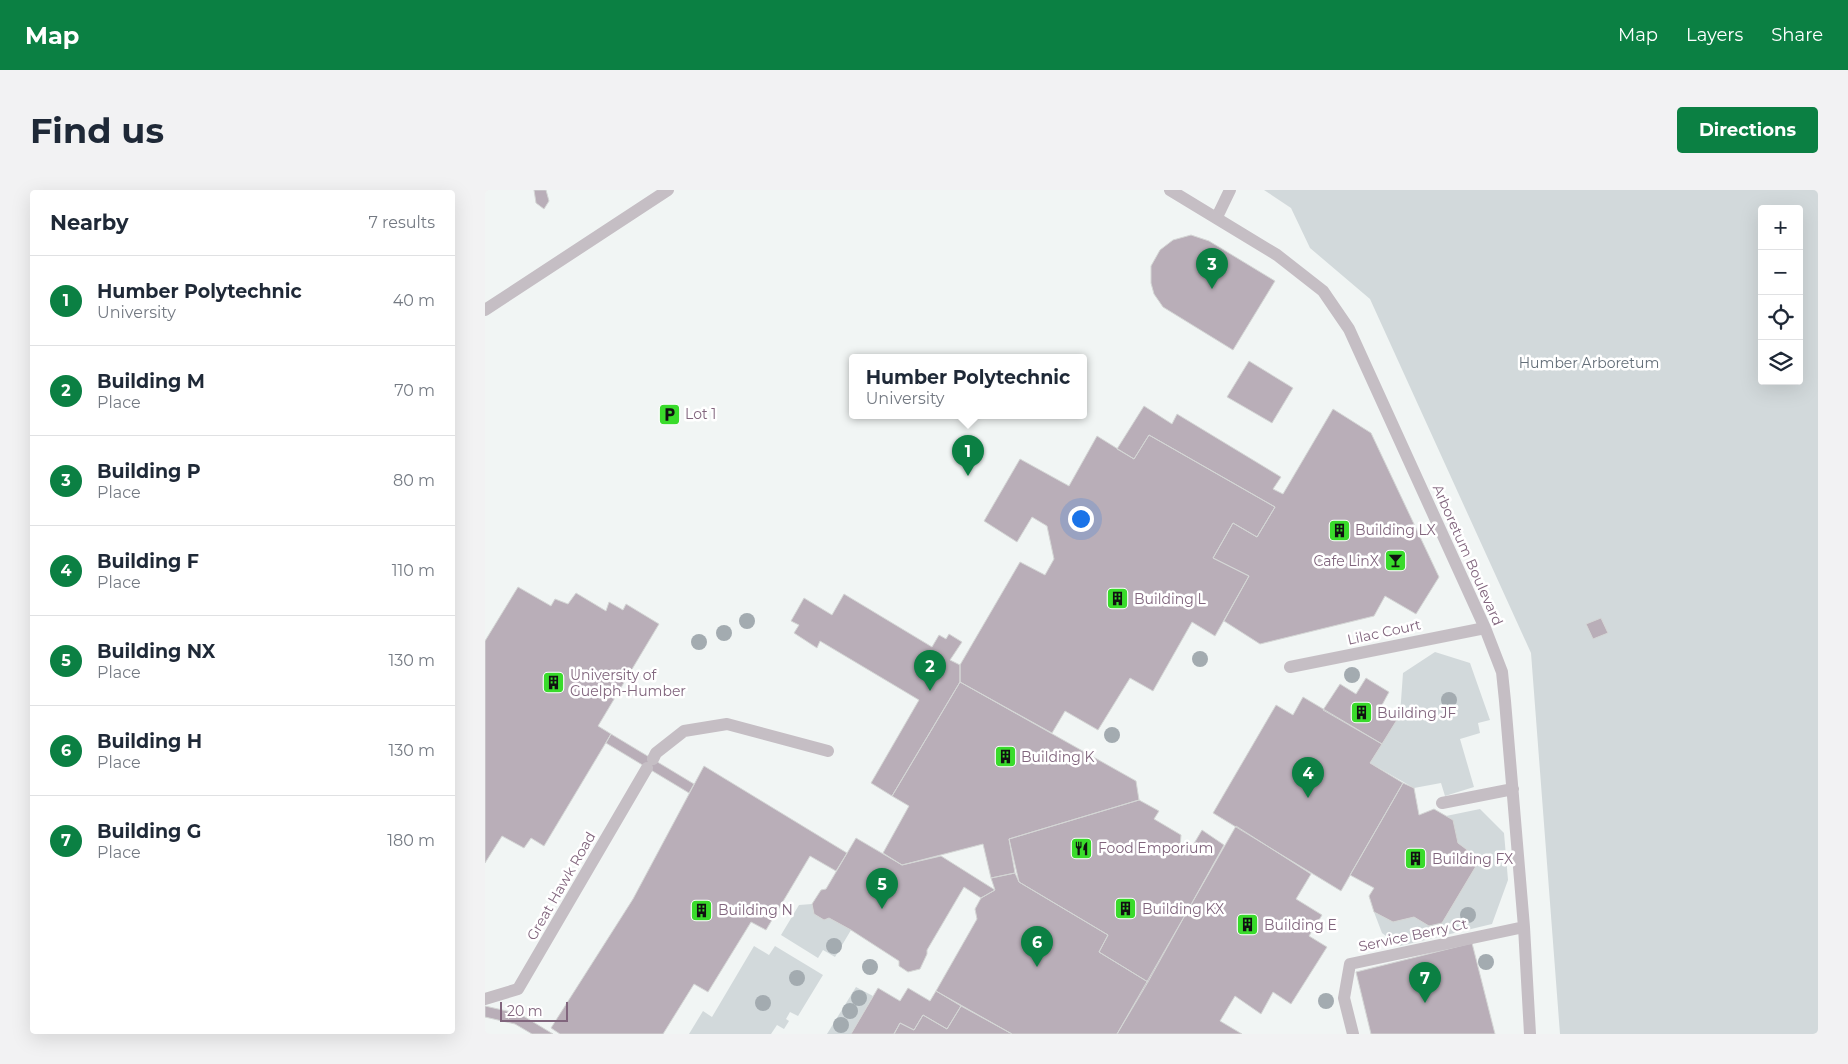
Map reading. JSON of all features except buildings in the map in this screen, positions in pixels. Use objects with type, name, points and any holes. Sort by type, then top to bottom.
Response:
[{"type":"lane","points":[[485,310],[668,190]]},
{"type":"lane","name":"Arboretum Boulevard","points":[[1170,190],[1277,255],[1323,291],[1349,329],[1485,628],[1502,672],[1508,724],[1524,927],[1530,1034]]},
{"type":"lane","points":[[1217,217],[1230,190]]},
{"type":"lane","name":"Lilac Court","points":[[1290,667],[1485,628]]},
{"type":"lane","name":"Great Hawk Road","points":[[485,999],[518,989],[656,753],[684,731],[727,724],[827,751]]},
{"type":"lane","points":[[1441,803],[1513,788]]},
{"type":"lane","name":"Service Berry Ct","points":[[1353,1034],[1345,998],[1350,964],[1524,927]]},
{"type":"green space","name":"Humber Arboretum","points":[[1264,190],[1818,190],[1818,1034],[1560,1034],[1531,653],[1370,299],[1310,248],[1291,208]]},
{"type":"green space","points":[[1435,652],[1470,663],[1490,720],[1478,723],[1480,733],[1460,739],[1474,787],[1445,796],[1441,783],[1414,788],[1370,763],[1400,715],[1403,673]]},
{"type":"green space","points":[[1480,809],[1504,833],[1508,880],[1492,924],[1400,946],[1382,933],[1374,912],[1393,922],[1414,917],[1429,926],[1442,923],[1476,866],[1470,852],[1458,843],[1446,816]]},
{"type":"green space","points":[[812,904],[814,914],[824,920],[829,918],[851,930],[835,957],[823,950],[818,958],[781,935],[799,905]]},
{"type":"green space","points":[[754,946],[769,955],[775,946],[823,975],[798,1016],[790,1012],[786,1019],[789,1021],[784,1029],[777,1025],[771,1034],[689,1034],[703,1011],[712,1017]]},
{"type":"green space","points":[[856,987],[873,996],[851,1034],[827,1034]]},
{"type":"place","name":"Building P","points":[[1212,289]]},
{"type":"place","name":"Lot 1","points":[[669,414]]},
{"type":"place","name":"Humber Polytechnic","points":[[968,476]]},
{"type":"place","name":"Building LX","points":[[1339,530]]},
{"type":"place","name":"Cafe LinX","points":[[1395,561]]},
{"type":"place","name":"Building L","points":[[1118,599]]},
{"type":"place","name":"University of Guelph-Humber","points":[[554,683]]},
{"type":"place","name":"Building M","points":[[930,691]]},
{"type":"place","name":"Building JF","points":[[1361,713]]},
{"type":"place","name":"Building K","points":[[1005,757]]},
{"type":"place","name":"Building F","points":[[1308,798]]},
{"type":"place","name":"Food Emporium","points":[[1082,848]]},
{"type":"place","name":"Building FX","points":[[1416,859]]},
{"type":"place","name":"Building NX","points":[[882,909]]},
{"type":"place","name":"Building KX","points":[[1126,909]]},
{"type":"place","name":"Building N","points":[[702,910]]},
{"type":"place","name":"Building E","points":[[1248,925]]},
{"type":"place","name":"Building H","points":[[1037,967]]},
{"type":"place","name":"Building G","points":[[1425,1003]]}]
